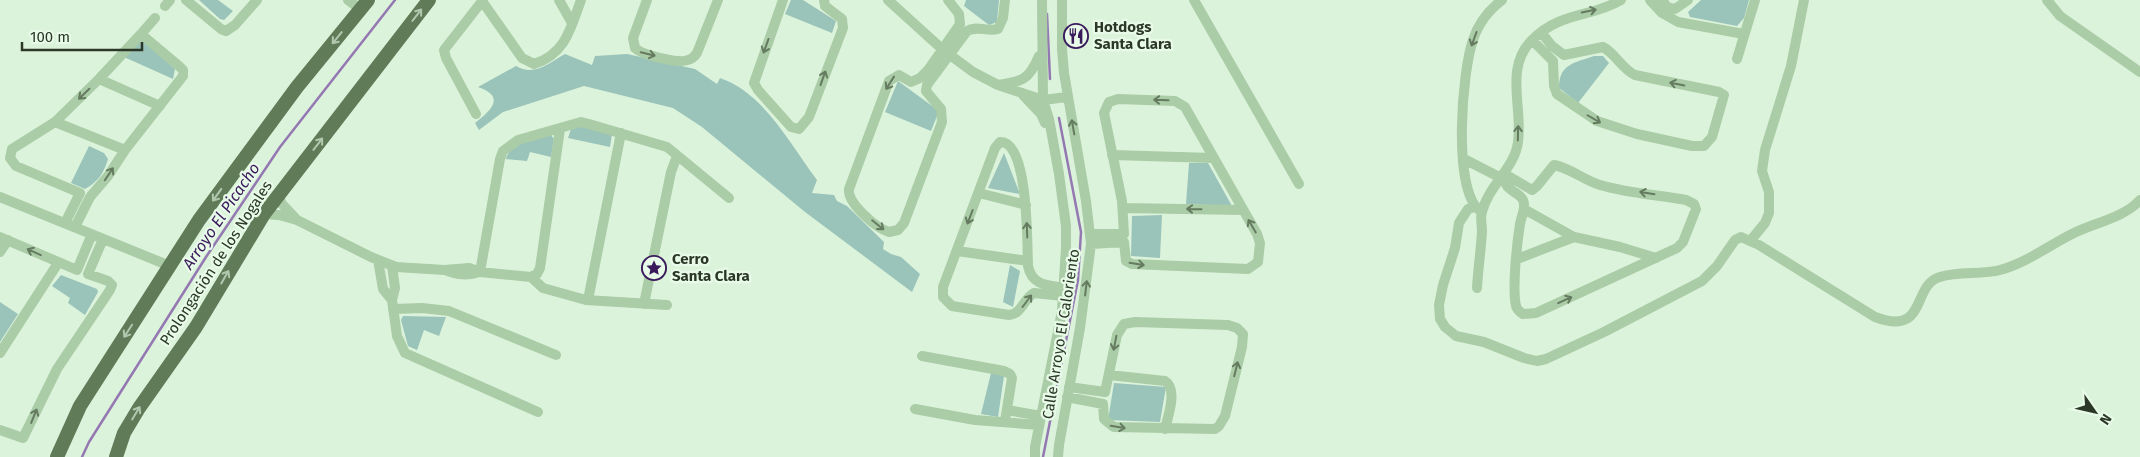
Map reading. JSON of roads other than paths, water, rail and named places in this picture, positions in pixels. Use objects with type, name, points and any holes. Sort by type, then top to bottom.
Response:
[{"type":"main road","name":"Prolongación de los Nogales","points":[[116,457],[124,433],[139,408],[196,327],[264,214],[429,0]]},
{"type":"main road","points":[[57,457],[80,406],[225,183],[297,87],[365,3]]},
{"type":"street","points":[[186,0],[221,30],[226,31],[235,25],[257,0]]},
{"type":"street","points":[[348,0],[365,3]]},
{"type":"street","points":[[559,0],[572,24]]},
{"type":"street","points":[[476,114],[444,53],[446,47],[483,1],[522,58],[529,63],[538,62],[557,50],[565,41],[581,0]]},
{"type":"street","points":[[647,0],[633,38],[635,48],[642,53],[684,61],[694,57],[697,53],[718,0]]},
{"type":"street","points":[[783,0],[754,83],[791,127],[799,129],[809,117],[843,28],[842,19],[825,6],[824,0]]},
{"type":"street","points":[[888,0],[946,52],[974,72],[998,85],[1043,100],[1067,97]]},
{"type":"street","points":[[953,2],[961,21],[946,52],[926,89],[926,92],[942,109],[942,122],[904,222],[898,230],[889,232],[880,227],[853,204],[849,198],[849,189],[889,81],[898,75],[911,82],[920,78],[946,52],[970,28],[990,31],[998,29],[1003,18],[1005,0]]},
{"type":"street","name":"Calle Arroyo El Caloriento","points":[[1035,457],[1064,292],[1066,226],[1049,119],[1043,100],[1042,0]]},
{"type":"street","name":"Calle Arroyo El Caloriento","points":[[1058,457],[1080,328],[1090,239],[1067,97],[1062,49],[1062,0]]},
{"type":"street","points":[[1194,0],[1299,184]]},
{"type":"street","points":[[1477,288],[1478,210],[1466,180],[1462,130],[1468,56],[1479,27],[1487,14],[1502,0]]},
{"type":"street","points":[[1478,210],[1487,198],[1507,181],[1517,149],[1519,125],[1516,68],[1521,54],[1541,32],[1572,16],[1607,7],[1621,0]]},
{"type":"street","points":[[1650,0],[1662,13],[1678,22],[1744,34]]},
{"type":"street","points":[[1662,0],[1668,8],[1675,9],[1688,0]]},
{"type":"street","points":[[1737,59],[1755,0]]},
{"type":"street","points":[[1751,240],[1765,223],[1769,213],[1769,192],[1762,170],[1765,150],[1791,66],[1804,0]]},
{"type":"street","points":[[2047,0],[2060,16],[2140,72]]},
{"type":"street","points":[[90,197],[16,166],[10,158],[12,150],[54,122],[99,79],[155,18]]},
{"type":"street","points":[[1532,40],[1553,61],[1554,86],[1557,94],[1597,121],[1630,132],[1692,146],[1704,146],[1709,143],[1724,95],[1719,92],[1635,75],[1625,69],[1613,54],[1603,47],[1564,55],[1552,46],[1541,32]]},
{"type":"street","points":[[70,226],[125,150],[184,74],[179,66],[141,34]]},
{"type":"street","points":[[998,85],[1020,82],[1031,74],[1042,50]]},
{"type":"street","points":[[99,79],[160,106]]},
{"type":"street","points":[[1022,94],[1041,114],[1053,141]]},
{"type":"street","points":[[1118,99],[1175,101],[1185,107],[1212,158],[1260,243],[1258,262],[1248,269],[1132,264],[1126,261],[1123,208],[1104,113],[1109,102],[1118,99]]},
{"type":"street","points":[[54,122],[125,150]]},
{"type":"street","points":[[480,272],[500,159],[503,151],[518,140],[584,122],[662,145],[729,198]]},
{"type":"street","points":[[264,214],[279,215],[297,220],[392,266],[445,270],[469,268],[480,272],[531,277],[537,274],[540,268],[560,130]]},
{"type":"street","points":[[588,300],[621,133]]},
{"type":"street","points":[[1004,142],[1008,143],[1014,150],[1026,204],[1030,275],[1036,282],[1064,292],[1034,293],[1026,299],[1014,315],[952,306],[945,301],[942,292],[995,148],[1004,142]]},
{"type":"street","points":[[1112,155],[1212,158]]},
{"type":"street","points":[[644,304],[671,172],[677,156]]},
{"type":"street","points":[[1464,159],[1507,181],[1532,190],[1554,165],[1606,187],[1690,201],[1696,209],[1683,242],[1677,248],[1527,315],[1520,312],[1516,304],[1517,259],[1520,226],[1524,209],[1522,198],[1507,181]]},
{"type":"street","points":[[70,226],[80,192]]},
{"type":"street","points":[[980,193],[1026,204]]},
{"type":"street","points":[[278,195],[282,204],[297,220]]},
{"type":"street","points":[[0,197],[170,266]]},
{"type":"street","points":[[1478,210],[1468,209],[1459,223],[1455,248],[1439,305],[1440,318],[1445,327],[1456,336],[1484,342],[1532,360],[1546,359],[1692,288],[1711,274],[1735,240],[1741,237],[1751,240],[1875,317],[1893,322],[1902,320],[1914,312],[1929,284],[1934,279],[1948,275],[1983,273],[2008,267],[2040,253],[2071,234],[2127,211],[2140,200]]},
{"type":"street","points":[[1123,208],[1243,210]]},
{"type":"street","points":[[1524,209],[1574,237],[1620,247],[1656,258]]},
{"type":"street","points":[[77,270],[92,234]]},
{"type":"street","points":[[1517,259],[1574,237]]},
{"type":"street","points":[[1090,239],[1124,238]]},
{"type":"street","points":[[0,252],[4,239],[58,263],[108,281],[112,285],[57,369],[23,438],[0,430]]},
{"type":"street","points":[[88,274],[103,239]]},
{"type":"street","points":[[957,251],[1028,261]]},
{"type":"street","points":[[378,260],[383,290],[393,304],[449,310],[556,355]]},
{"type":"street","points":[[0,353],[58,263]]},
{"type":"street","points":[[392,266],[395,288],[393,304],[397,336],[405,353],[538,412]]},
{"type":"street","points":[[531,277],[543,288],[588,300],[667,305]]},
{"type":"street","points":[[1135,322],[1228,324],[1240,330],[1243,334],[1242,347],[1225,416],[1219,426],[1210,430],[1114,427],[1104,419],[1103,404],[1109,375],[1117,335],[1124,324],[1135,322]]},
{"type":"street","points":[[922,356],[1004,371],[1010,374],[1012,378],[1005,421]]},
{"type":"street","points":[[1109,375],[1165,381],[1168,383],[1172,391],[1165,429]]},
{"type":"street","points":[[1068,392],[1105,392]]},
{"type":"street","points":[[1068,392],[1103,404]]},
{"type":"street","points":[[915,409],[975,420],[1040,421]]},
{"type":"street","points":[[1007,410],[1040,421]]},
{"type":"waterway","name":"Arroyo El Picacho","points":[[82,457],[89,442],[206,257],[280,147],[395,0]]},
{"type":"waterway","points":[[1047,14],[1050,79]]},
{"type":"waterway","points":[[1043,457],[1078,280],[1081,232],[1059,118]]},
{"type":"place","name":"Hotdogs Santa Clara","points":[[1076,36]]},
{"type":"place","name":"Cerro Santa Clara","points":[[654,268]]}]
